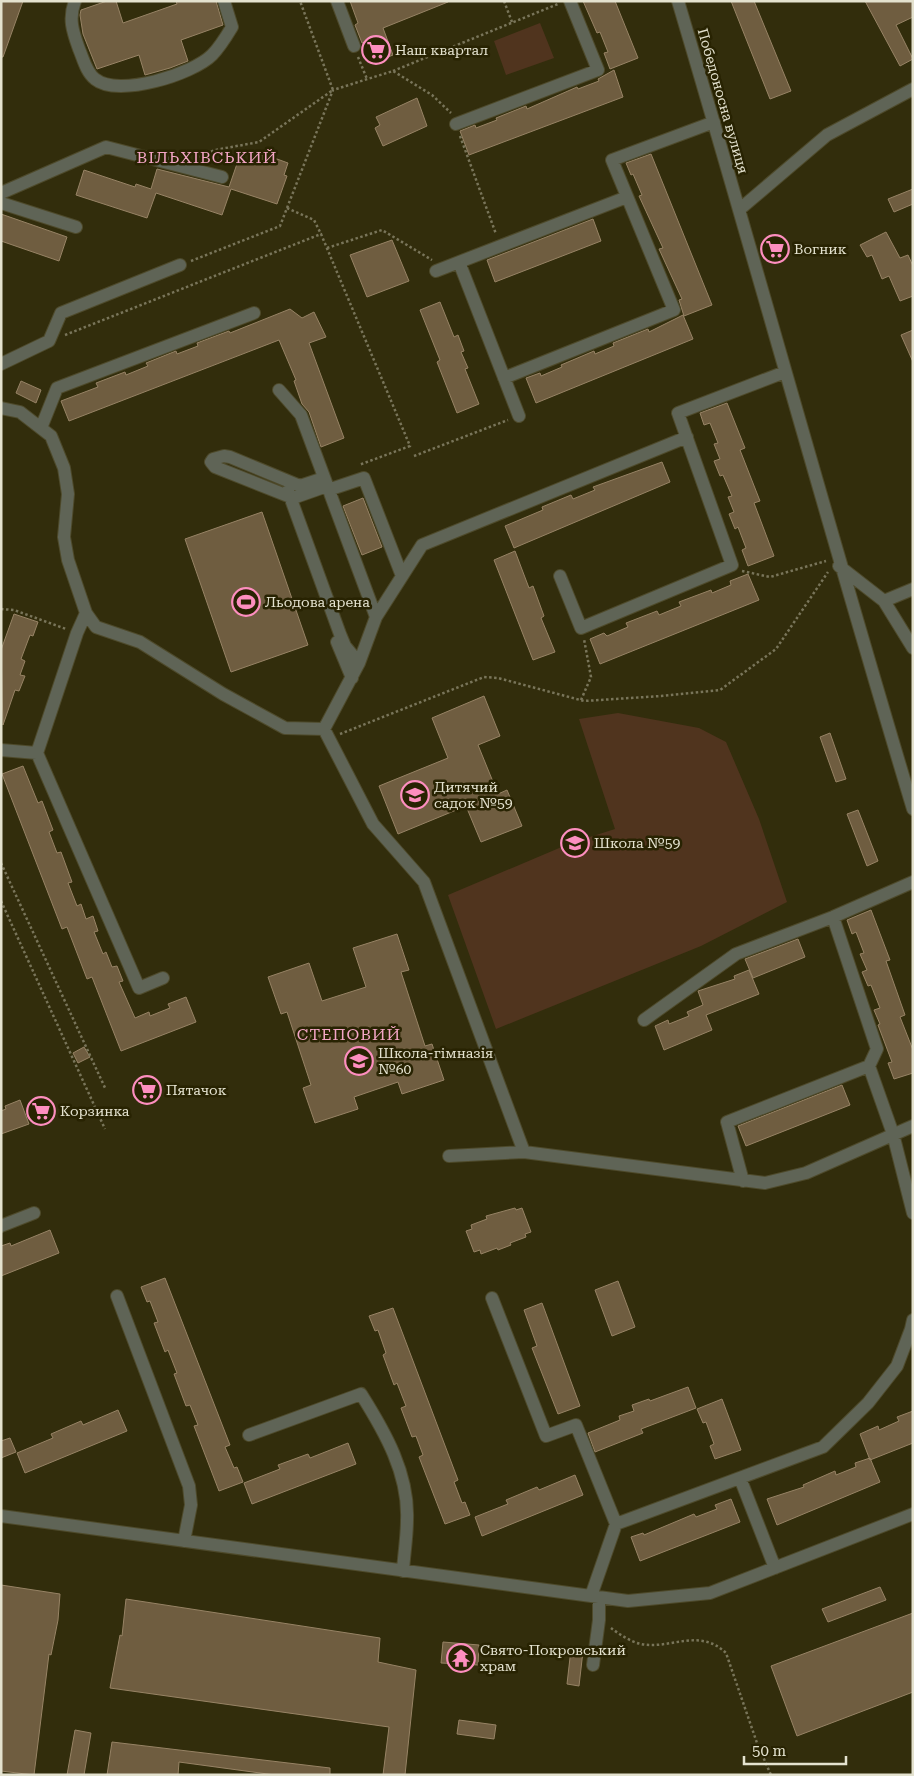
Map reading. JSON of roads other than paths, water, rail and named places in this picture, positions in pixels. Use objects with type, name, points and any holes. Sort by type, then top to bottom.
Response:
[{"type":"street","points":[[75,1],[71,11],[72,29],[90,75],[96,81],[116,86],[146,84],[193,68],[211,56],[232,27],[224,1]]},
{"type":"street","points":[[337,1],[354,46]]},
{"type":"street","points":[[456,124],[598,70],[570,1]]},
{"type":"street","name":"Победоносна вулиця","points":[[678,1],[740,208],[838,562],[913,809]]},
{"type":"street","points":[[740,208],[826,135],[913,89]]},
{"type":"street","points":[[504,378],[674,310],[612,160],[714,122]]},
{"type":"street","points":[[1,193],[106,147],[222,177]]},
{"type":"street","points":[[440,270],[628,198]]},
{"type":"street","points":[[1,203],[76,227]]},
{"type":"street","points":[[459,262],[519,416]]},
{"type":"street","points":[[1,364],[49,341],[61,313],[180,265]]},
{"type":"street","points":[[40,428],[57,388],[254,313]]},
{"type":"street","points":[[560,576],[582,628],[732,565],[678,413],[785,372]]},
{"type":"street","points":[[279,390],[301,415],[376,618]]},
{"type":"street","points":[[1,408],[20,412],[51,436],[64,468],[68,494],[64,538],[68,560],[86,613],[96,627],[140,642],[223,694],[285,728],[324,729]]},
{"type":"street","points":[[324,729],[352,678],[376,618],[422,544],[687,437]]},
{"type":"street","points":[[326,485],[293,498],[215,467],[212,460],[224,456],[230,457],[300,486],[326,485],[364,478],[402,576]]},
{"type":"street","points":[[284,479],[285,494],[352,678]]},
{"type":"street","points":[[285,494],[345,646],[359,663]]},
{"type":"street","points":[[838,562],[884,601],[913,648]]},
{"type":"street","points":[[884,601],[913,590]]},
{"type":"street","points":[[86,613],[77,633],[37,753],[139,988],[163,978]]},
{"type":"street","points":[[324,729],[373,824],[424,882],[524,1152]]},
{"type":"street","points":[[1,750],[37,753]]},
{"type":"street","points":[[644,1020],[736,954],[832,917],[913,882]]},
{"type":"street","points":[[743,1181],[727,1122],[869,1066],[877,1049],[832,917]]},
{"type":"street","points":[[869,1066],[893,1134],[913,1213]]},
{"type":"street","points":[[449,1156],[524,1152],[765,1183],[806,1174],[913,1126]]},
{"type":"street","points":[[1,1226],[34,1212]]},
{"type":"street","points":[[117,1296],[189,1486],[191,1505],[184,1541]]},
{"type":"street","points":[[492,1298],[546,1436],[576,1425],[616,1524],[595,1597],[599,1620],[593,1665]]},
{"type":"street","points":[[616,1524],[823,1447],[868,1403],[897,1366],[913,1320]]},
{"type":"street","points":[[250,1435],[361,1394],[384,1430],[401,1471],[408,1518],[403,1571]]},
{"type":"street","points":[[740,1478],[775,1568]]},
{"type":"street","points":[[1,1516],[628,1601],[710,1593],[913,1514]]},
{"type":"place","name":"Наш квартал","points":[[376,50]]},
{"type":"place","name":"Вогник","points":[[775,249]]},
{"type":"place","name":"Льодова арена","points":[[246,602]]},
{"type":"place","name":"Дитячий садок №59","points":[[415,795]]},
{"type":"place","name":"Школа №59","points":[[575,843]]},
{"type":"place","name":"Школа-гімназія №60","points":[[359,1061]]},
{"type":"place","name":"Пятачок","points":[[147,1090]]},
{"type":"place","name":"Корзинка","points":[[41,1111]]},
{"type":"place","name":"Свято-Покровський храм","points":[[461,1658]]},
{"type":"district","name":"ВІЛЬХІВСЬКИЙ","points":[[207,157]]},
{"type":"district","name":"СТЕПОВИЙ","points":[[349,1034]]}]
